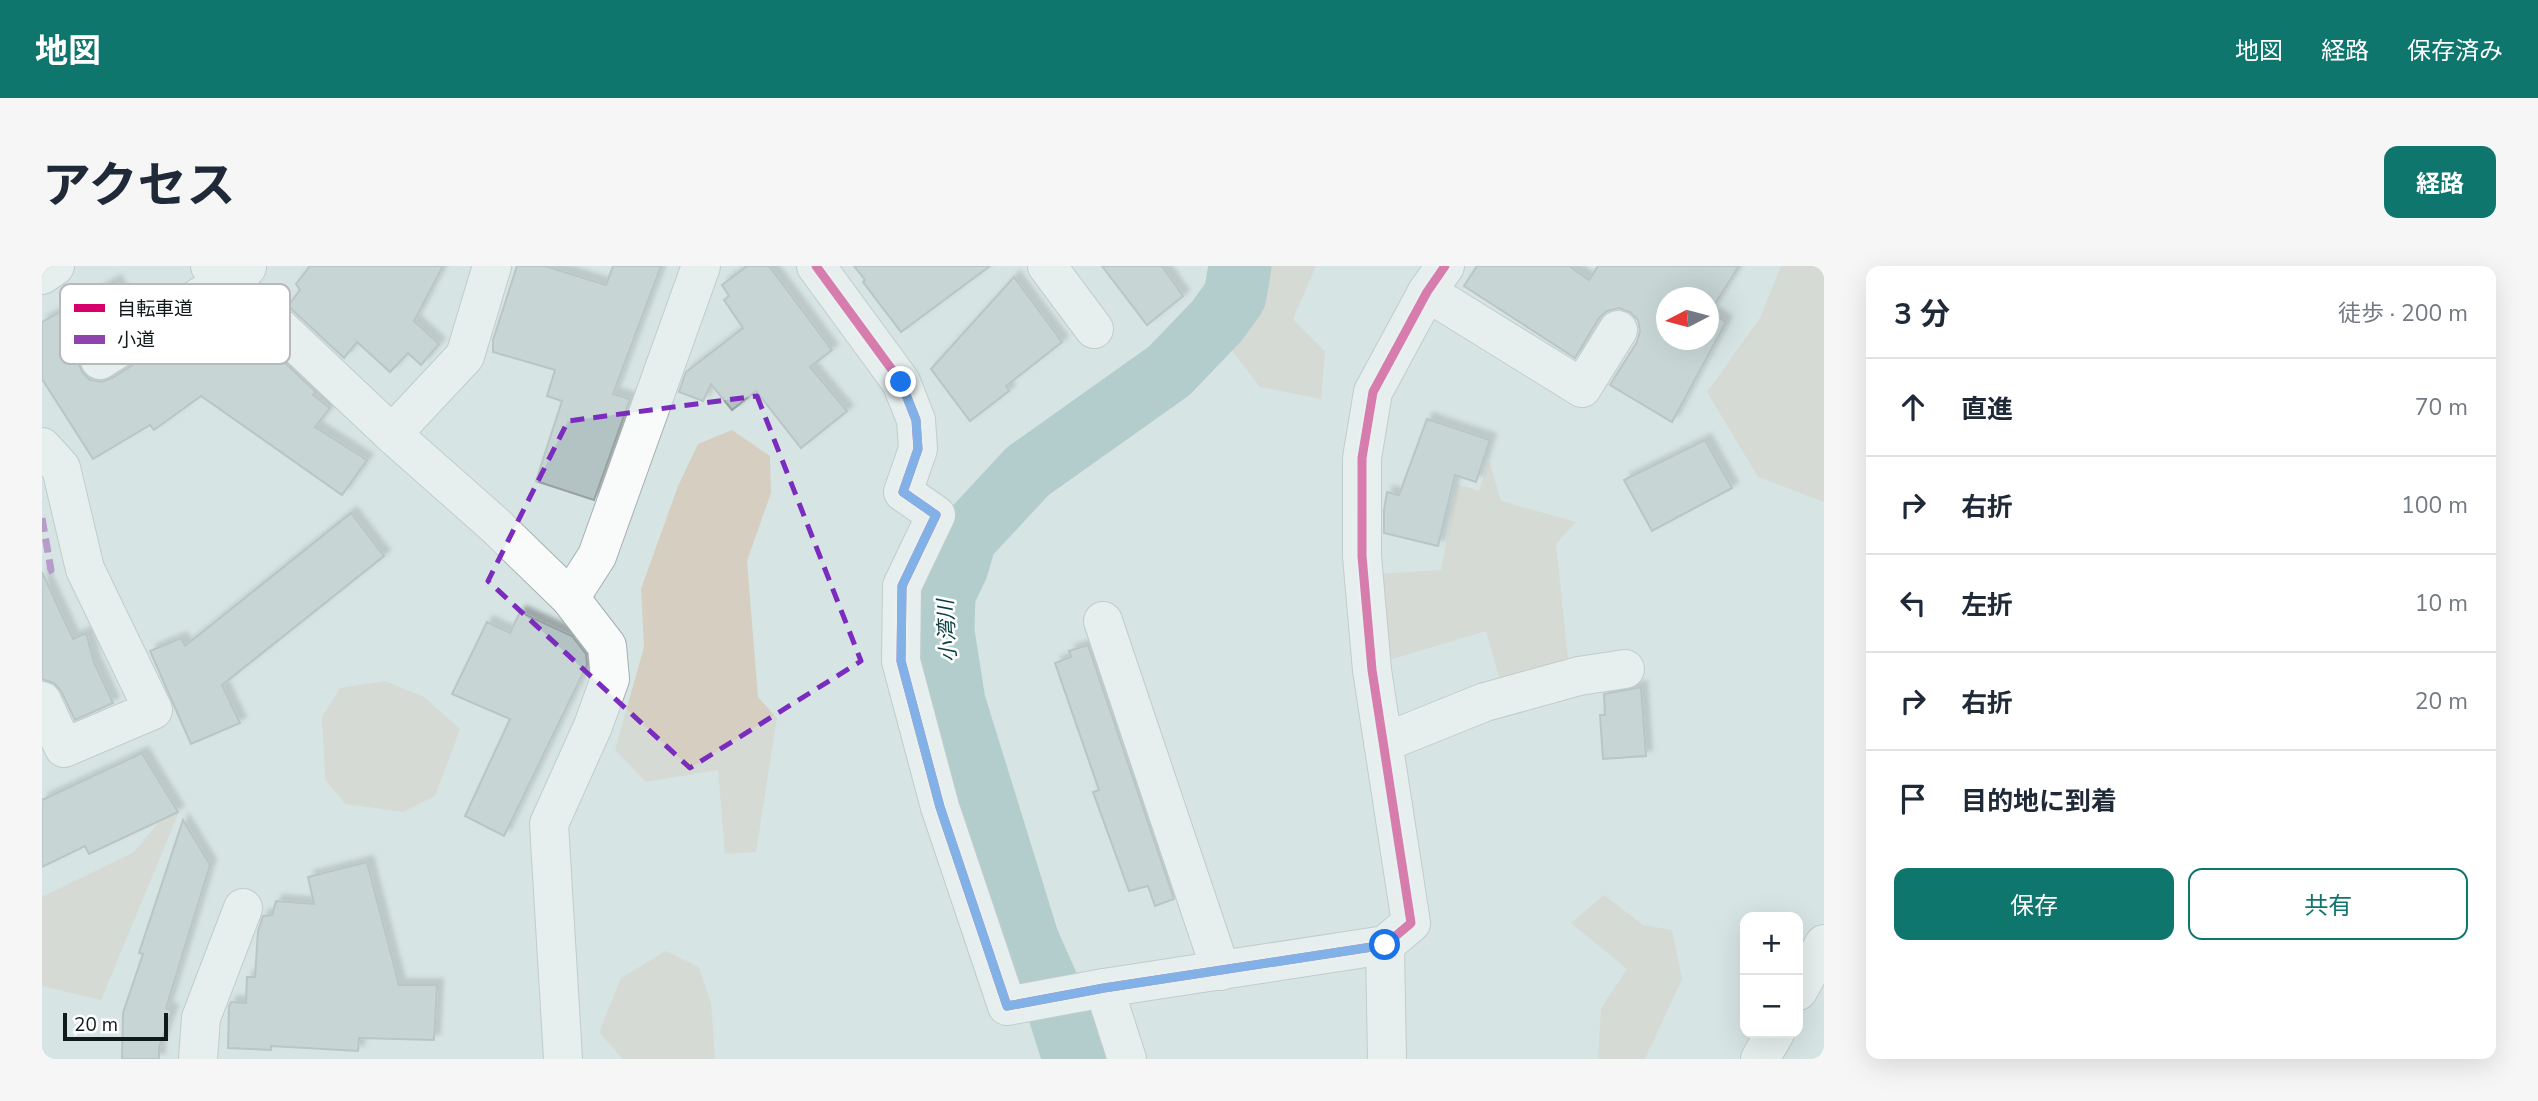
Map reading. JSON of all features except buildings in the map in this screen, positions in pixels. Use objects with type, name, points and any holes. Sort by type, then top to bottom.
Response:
[{"type":"street","points":[[42,275],[55,266]]},
{"type":"street","points":[[393,434],[466,356],[492,266]]},
{"type":"street","points":[[570,598],[597,556],[701,266]]},
{"type":"street","points":[[816,266],[901,382],[916,420],[918,449],[903,492],[936,515],[902,586],[901,661],[940,807],[1007,1006],[1385,945],[1411,923],[1372,670],[1362,556],[1362,458],[1373,393],[1436,279],[1581,388],[1618,330]]},
{"type":"street","points":[[1047,266],[1094,329]]},
{"type":"street","points":[[209,284],[229,270],[243,284]]},
{"type":"street","points":[[290,331],[393,434],[496,526],[570,598],[607,646],[610,679],[593,726],[549,824],[563,1059]]},
{"type":"street","points":[[42,447],[61,468],[85,569],[152,710],[64,748],[42,701]]},
{"type":"street","points":[[1104,621],[1221,971]]},
{"type":"street","points":[[1383,743],[1485,702],[1579,676],[1625,669]]},
{"type":"street","points":[[198,1059],[201,1018],[243,908]]},
{"type":"street","points":[[1803,982],[1824,944]]},
{"type":"street","points":[[1385,945],[1387,1059]]},
{"type":"street","points":[[1100,989],[1127,1059]]},
{"type":"street","points":[[1760,1059],[1772,1038]]},
{"type":"highlighted area","points":[[757,396],[861,661],[690,768],[488,581],[568,421]]},
{"type":"shaded area","points":[[1262,266],[1316,266],[1293,319],[1325,352],[1321,399],[1260,387],[1226,343],[1259,296]]},
{"type":"shaded area","points":[[1781,266],[1824,266],[1824,502],[1758,477],[1707,392],[1760,318]]},
{"type":"shaded area","points":[[732,430],[770,456],[771,493],[747,561],[758,697],[777,718],[756,852],[725,854],[718,770],[646,782],[615,750],[644,647],[641,589],[678,486],[698,444]]},
{"type":"shaded area","points":[[1489,460],[1501,501],[1576,522],[1556,544],[1569,668],[1501,684],[1486,631],[1389,660],[1377,574],[1441,570],[1457,484],[1479,491]]},
{"type":"shaded area","points":[[385,681],[424,697],[460,729],[435,796],[403,812],[345,804],[325,779],[322,717],[340,688]]},
{"type":"shaded area","points":[[179,812],[101,1000],[42,986],[42,897],[134,852],[164,816]]},
{"type":"shaded area","points":[[1604,895],[1643,925],[1672,930],[1682,979],[1645,1059],[1598,1059],[1601,1008],[1627,969],[1571,923]]},
{"type":"shaded area","points":[[666,951],[699,967],[711,1003],[715,1059],[623,1059],[599,1032],[621,978]]},
{"type":"waterway","name":"小湾川","points":[[1074,1059],[1059,1011],[1028,941],[954,702],[943,632],[944,594],[957,567],[965,539],[1028,471],[1169,371],[1217,321],[1235,296],[1240,266]]},
{"type":"marked path","points":[[42,518],[51,570],[42,574]]},
{"type":"cycle path","points":[[816,266],[901,382],[916,420],[918,449],[903,492],[936,515],[902,586],[901,661],[940,807],[1007,1006],[1104,988],[1385,945],[1411,923],[1372,670],[1362,556],[1362,458],[1373,392],[1427,292],[1445,266]]},
{"type":"route","points":[[901,382],[916,420],[918,449],[903,492],[936,515],[902,586],[901,661],[940,807],[1007,1006],[1104,988],[1385,945]]}]
